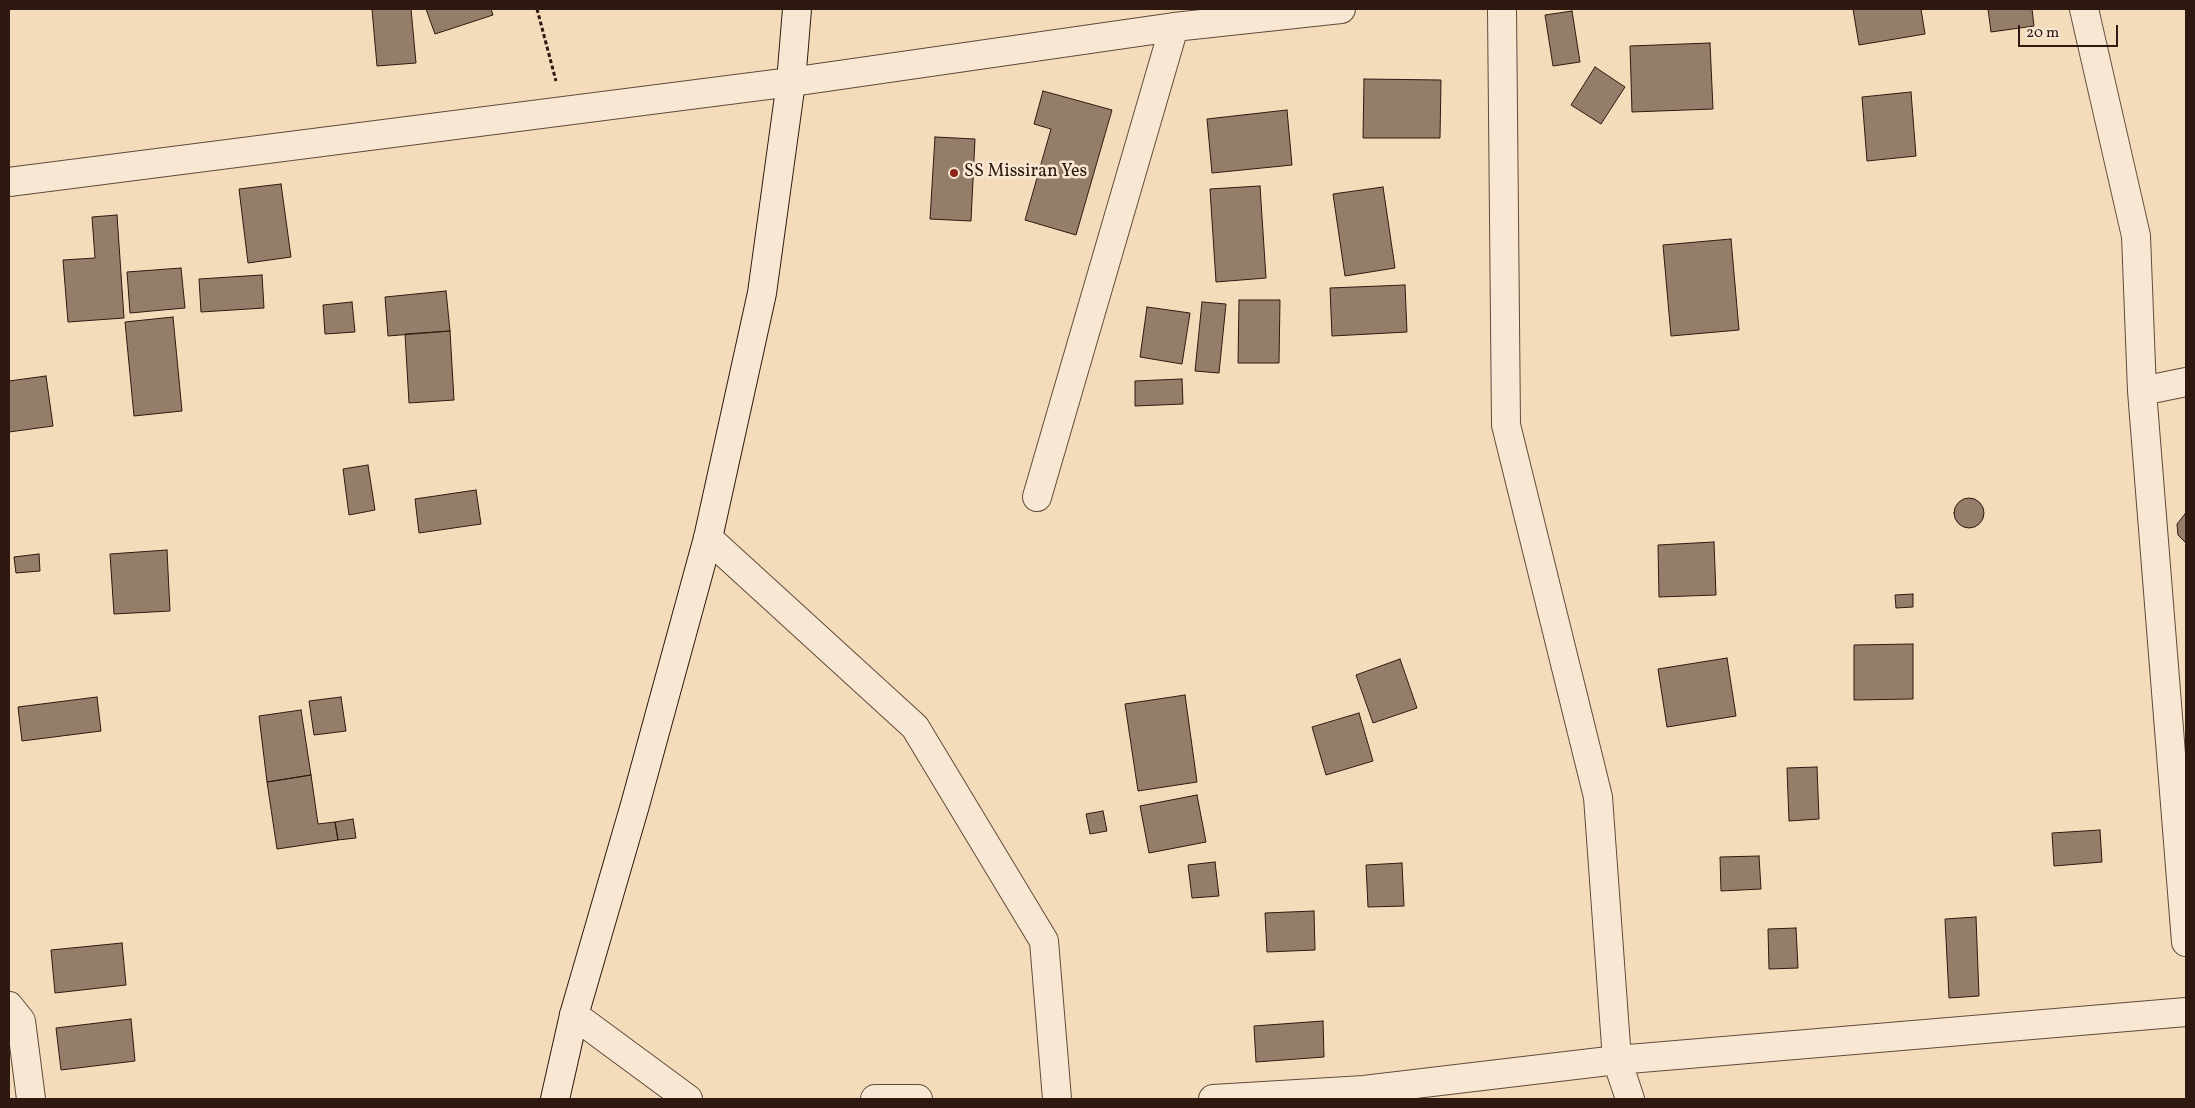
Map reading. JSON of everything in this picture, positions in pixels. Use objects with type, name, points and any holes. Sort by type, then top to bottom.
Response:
[{"type":"street","points":[[555,1099],[574,1015],[635,805],[708,538],[762,293],[792,82],[797,9]]},
{"type":"street","points":[[9,182],[792,82],[1174,27],[1341,9]]},
{"type":"street","points":[[1502,9],[1506,425],[1598,797],[1617,1060],[1630,1099]]},
{"type":"street","points":[[2084,9],[2136,236],[2142,391],[2186,942]]},
{"type":"street","points":[[1037,497],[1174,27]]},
{"type":"street","points":[[2142,391],[2186,382]]},
{"type":"street","points":[[708,538],[915,727],[1044,942],[1057,1099]]},
{"type":"street","points":[[9,1006],[21,1021],[31,1099]]},
{"type":"street","points":[[1213,1099],[1364,1090],[1617,1060],[2186,1012]]},
{"type":"street","points":[[574,1015],[688,1099]]},
{"type":"street","points":[[875,1099],[918,1099]]},
{"type":"path","points":[[537,9],[564,110]]},
{"type":"building","points":[[372,9],[411,9],[416,63],[377,66]]},
{"type":"building","points":[[426,9],[491,9],[493,15],[435,34]]},
{"type":"building","points":[[1853,9],[1921,9],[1925,34],[1859,45]]},
{"type":"building","points":[[1988,9],[2032,9],[2034,26],[1991,32]]},
{"type":"building","points":[[1572,11],[1580,62],[1553,66],[1545,15]]},
{"type":"building","points":[[1710,43],[1713,109],[1632,112],[1630,46]]},
{"type":"building","points":[[1595,67],[1625,87],[1601,124],[1571,105]]},
{"type":"building","points":[[1364,79],[1441,80],[1440,138],[1363,138]]},
{"type":"building","points":[[1043,91],[1112,110],[1076,235],[1025,220],[1051,129],[1034,124]]},
{"type":"building","points":[[1911,92],[1916,156],[1867,161],[1862,97]]},
{"type":"building","points":[[1287,110],[1292,165],[1212,173],[1207,119]]},
{"type":"building","points":[[935,137],[975,139],[971,221],[930,219]]},
{"type":"building","points":[[281,184],[291,257],[248,263],[239,189]]},
{"type":"building","points":[[1260,186],[1266,278],[1216,282],[1210,189]]},
{"type":"building","points":[[1383,187],[1395,268],[1345,276],[1333,194]]},
{"type":"building","points":[[117,215],[124,318],[68,322],[63,260],[95,258],[92,217]]},
{"type":"building","points":[[1731,239],[1739,330],[1671,336],[1663,245]]},
{"type":"building","points":[[181,268],[185,308],[130,313],[127,272]]},
{"type":"building","points":[[262,275],[264,308],[201,312],[199,279]]},
{"type":"building","points":[[1405,285],[1407,332],[1332,336],[1330,288]]},
{"type":"building","points":[[446,291],[450,331],[388,336],[385,297]]},
{"type":"building","points":[[1239,300],[1280,300],[1279,363],[1238,363]]},
{"type":"building","points":[[352,302],[355,332],[325,334],[323,305]]},
{"type":"building","points":[[1202,302],[1226,304],[1219,373],[1195,371]]},
{"type":"building","points":[[1147,307],[1190,313],[1182,364],[1140,357]]},
{"type":"building","points":[[173,317],[182,411],[134,416],[125,322]]},
{"type":"building","points":[[450,331],[454,400],[409,403],[405,334]]},
{"type":"building","points":[[46,376],[53,426],[9,432],[9,381]]},
{"type":"building","points":[[1182,379],[1183,404],[1135,406],[1135,381]]},
{"type":"building","points":[[368,465],[375,510],[349,515],[343,469]]},
{"type":"building","points":[[476,490],[481,524],[419,533],[415,499]]},
{"type":"building","points":[[1969,498],[1975,499],[1983,507],[1983,519],[1975,527],[1969,528],[1963,527],[1955,519],[1954,513],[1955,507],[1963,499]]},
{"type":"building","points":[[2185,514],[2186,543],[2178,535],[2177,524]]},
{"type":"building","points":[[1714,542],[1716,595],[1659,597],[1658,545]]},
{"type":"building","points":[[167,550],[170,611],[114,614],[110,554]]},
{"type":"building","points":[[39,554],[40,571],[16,573],[14,557]]},
{"type":"building","points":[[1913,594],[1913,607],[1896,608],[1895,595]]},
{"type":"building","points":[[1913,644],[1913,699],[1854,700],[1854,645]]},
{"type":"building","points":[[1727,658],[1736,716],[1667,727],[1658,669]]},
{"type":"building","points":[[1400,659],[1417,708],[1373,723],[1356,675]]},
{"type":"building","points":[[1185,695],[1197,782],[1138,791],[1125,704]]},
{"type":"building","points":[[97,697],[101,731],[22,741],[18,707]]},
{"type":"building","points":[[341,697],[346,731],[314,735],[309,701]]},
{"type":"building","points":[[301,710],[311,775],[267,782],[259,716]]},
{"type":"building","points":[[1359,713],[1373,761],[1326,775],[1312,727]]},
{"type":"building","points":[[1817,767],[1819,819],[1789,821],[1787,768]]},
{"type":"building","points":[[311,775],[318,824],[335,822],[338,840],[277,849],[267,782]]},
{"type":"building","points":[[1197,795],[1206,842],[1149,853],[1140,806]]},
{"type":"building","points":[[1103,811],[1107,831],[1090,834],[1086,814]]},
{"type":"building","points":[[353,819],[356,838],[338,840],[335,822]]},
{"type":"building","points":[[2100,830],[2102,862],[2054,866],[2052,833]]},
{"type":"building","points":[[1759,856],[1761,889],[1721,891],[1720,857]]},
{"type":"building","points":[[1215,862],[1219,896],[1192,898],[1188,865]]},
{"type":"building","points":[[1402,863],[1404,906],[1368,907],[1366,865]]},
{"type":"building","points":[[1314,911],[1315,950],[1267,952],[1265,913]]},
{"type":"building","points":[[1976,917],[1979,996],[1949,998],[1945,919]]},
{"type":"building","points":[[1796,928],[1798,968],[1769,969],[1768,929]]},
{"type":"building","points":[[122,943],[126,985],[55,993],[51,950]]},
{"type":"building","points":[[131,1019],[135,1061],[61,1070],[56,1028]]},
{"type":"building","points":[[1323,1021],[1324,1057],[1256,1062],[1254,1026]]},
{"type":"place","name":"SS Missiran Yes","points":[[954,173]]}]
